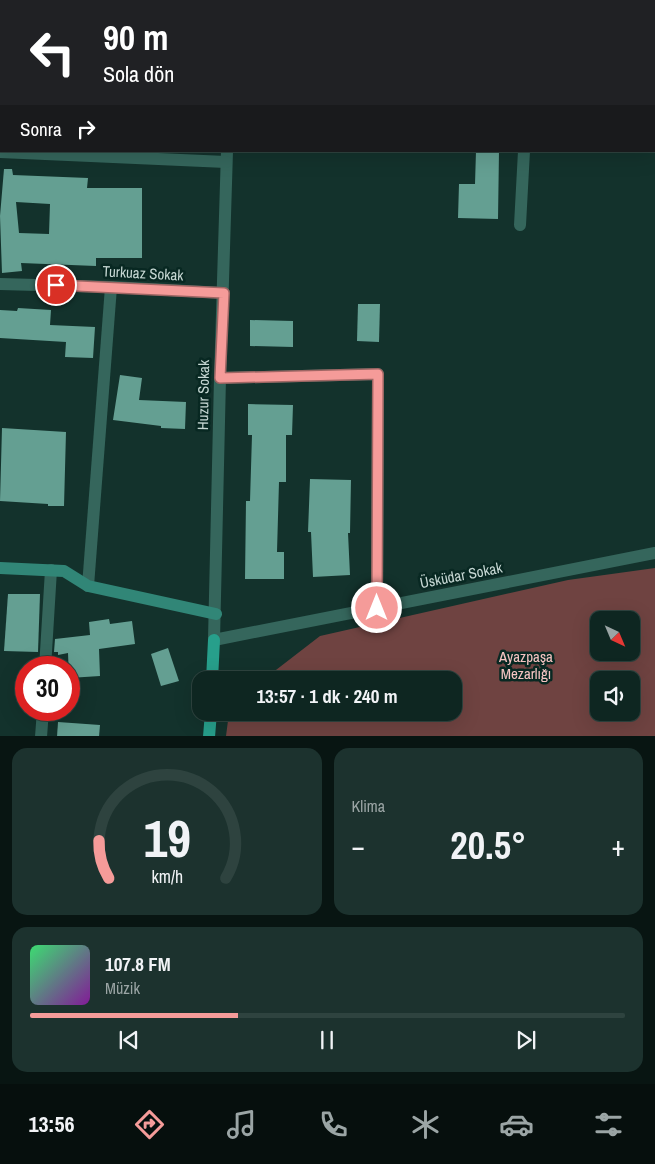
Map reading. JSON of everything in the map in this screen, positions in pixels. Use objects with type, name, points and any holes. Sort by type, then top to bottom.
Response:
[{"type":"main road","points":[[212,671],[214,640]]},
{"type":"main road","points":[[209,736],[210,721]]},
{"type":"street","points":[[0,152],[226,157]]},
{"type":"street","points":[[520,225],[524,152]]},
{"type":"street","name":"Huzur Sokak","points":[[214,640],[226,157]]},
{"type":"street","name":"Turkuaz Sokak","points":[[0,284],[224,293]]},
{"type":"street","points":[[88,586],[111,287]]},
{"type":"street","points":[[220,378],[378,374],[377,608]]},
{"type":"street","name":"Üsküdar Sokak","points":[[214,640],[655,553]]},
{"type":"street","points":[[0,568],[64,571],[88,586],[216,614]]},
{"type":"street","points":[[46,656],[51,570]]},
{"type":"street","points":[[41,736],[42,721]]},
{"type":"green space","name":"Ayazpaşa Mezarlığı","points":[[655,568],[655,736],[226,736],[228,721],[462,721],[462,671],[275,671],[320,636],[568,580]]},
{"type":"building","points":[[476,152],[499,152],[498,219],[458,218],[459,184],[475,184]]},
{"type":"building","points":[[4,169],[12,169],[13,175],[88,178],[87,188],[142,188],[142,258],[96,258],[96,266],[21,263],[22,271],[2,273],[0,216]],"holes":[[[16,202],[50,204],[49,234],[19,233]]]},
{"type":"building","points":[[358,304],[380,304],[379,342],[357,341]]},
{"type":"building","points":[[18,308],[51,310],[50,325],[95,327],[93,358],[65,357],[66,342],[0,338],[0,310],[17,311]]},
{"type":"building","points":[[250,320],[293,321],[293,347],[250,346]]},
{"type":"building","points":[[120,375],[142,378],[139,400],[186,402],[185,429],[161,428],[161,426],[113,420]]},
{"type":"building","points":[[248,404],[293,405],[292,435],[286,435],[286,482],[279,482],[277,552],[284,552],[284,579],[245,579],[246,501],[250,501],[252,435],[248,435]]},
{"type":"building","points":[[2,428],[66,432],[64,506],[0,501]]},
{"type":"building","points":[[310,479],[351,480],[350,533],[348,533],[350,575],[313,577],[311,532],[308,532]]},
{"type":"building","points":[[8,594],[40,594],[38,652],[4,651]]},
{"type":"building","points":[[109,619],[110,624],[132,621],[135,644],[99,649],[100,676],[80,677],[80,656],[68,656],[68,653],[58,655],[58,652],[54,652],[55,639],[90,635],[89,622]]},
{"type":"building","points":[[168,648],[179,681],[161,686],[151,654]]},
{"type":"building","points":[[58,722],[100,725],[99,736],[57,736]]},
{"type":"route","points":[[56,285],[224,293],[220,378],[378,374],[377,608]]}]
